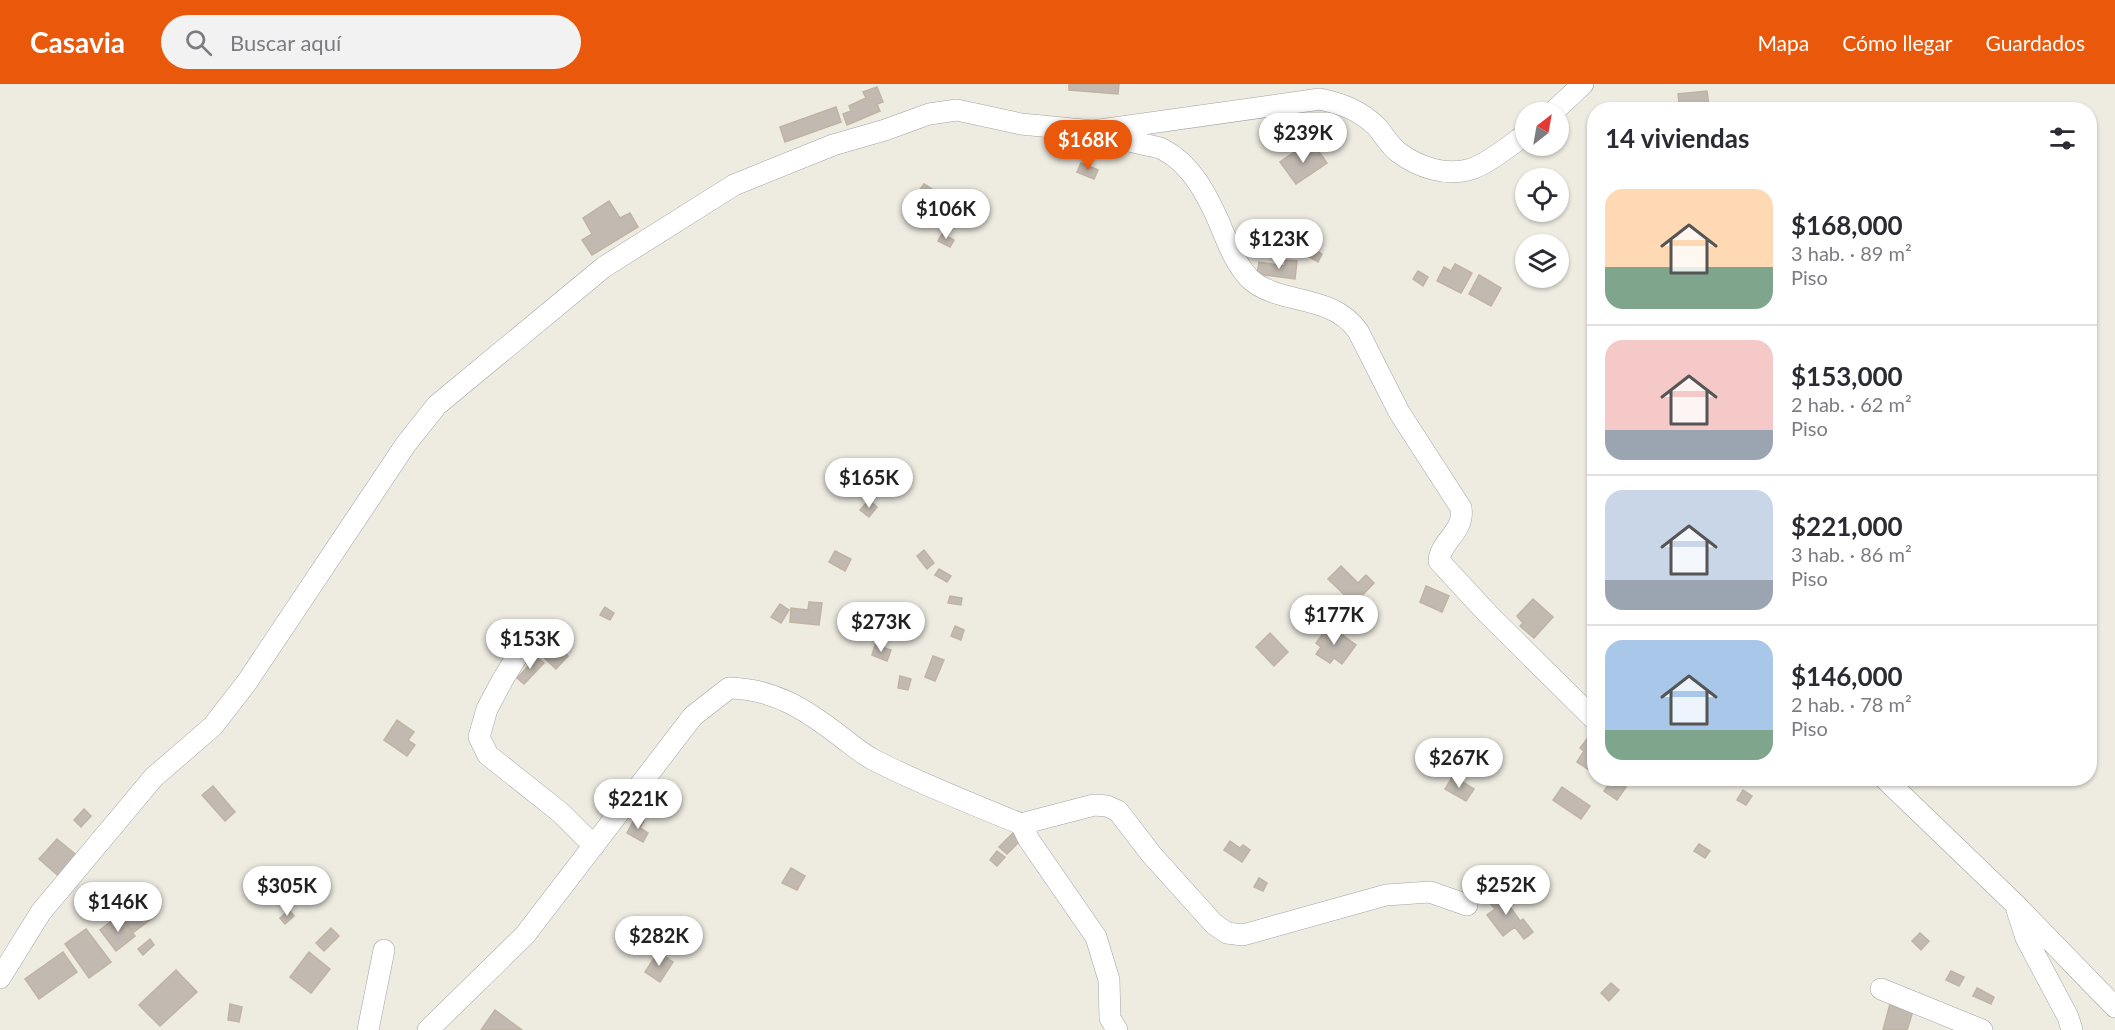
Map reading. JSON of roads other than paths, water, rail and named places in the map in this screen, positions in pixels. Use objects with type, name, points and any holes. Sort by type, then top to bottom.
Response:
[{"type":"street","points":[[1564,102],[1583,84]]},
{"type":"street","points":[[1093,131],[1320,99],[1348,105],[1375,125],[1396,151],[1419,165],[1447,172],[1472,169],[1515,142]]},
{"type":"street","points":[[0,978],[49,903],[154,777],[213,726],[248,682],[405,444],[437,405],[604,267],[734,185],[833,145],[929,114],[957,110],[1021,124],[1093,131],[1162,149],[1177,159],[1194,175],[1218,219],[1233,255],[1250,278],[1267,289],[1338,310],[1351,321],[1400,412],[1461,508],[1461,522],[1442,550],[1439,561],[1488,614],[1587,712]]},
{"type":"street","points":[[529,637],[487,709],[479,737],[488,755],[561,813],[594,846]]},
{"type":"street","points":[[428,1030],[525,935],[693,716],[729,688],[742,688],[790,701],[827,725],[871,759],[1021,824],[1095,805],[1107,806],[1118,811],[1151,854],[1214,924],[1227,933],[1243,934],[1386,895],[1430,892],[1467,904]]},
{"type":"street","points":[[1892,786],[2015,904],[2115,1007]]},
{"type":"street","points":[[1021,824],[1029,840],[1096,937],[1109,980],[1110,1018],[1117,1030]]},
{"type":"street","points":[[2015,904],[2026,938],[2068,1017],[2072,1030]]},
{"type":"street","points":[[368,1030],[384,950]]},
{"type":"street","points":[[1881,989],[1982,1030]]}]
